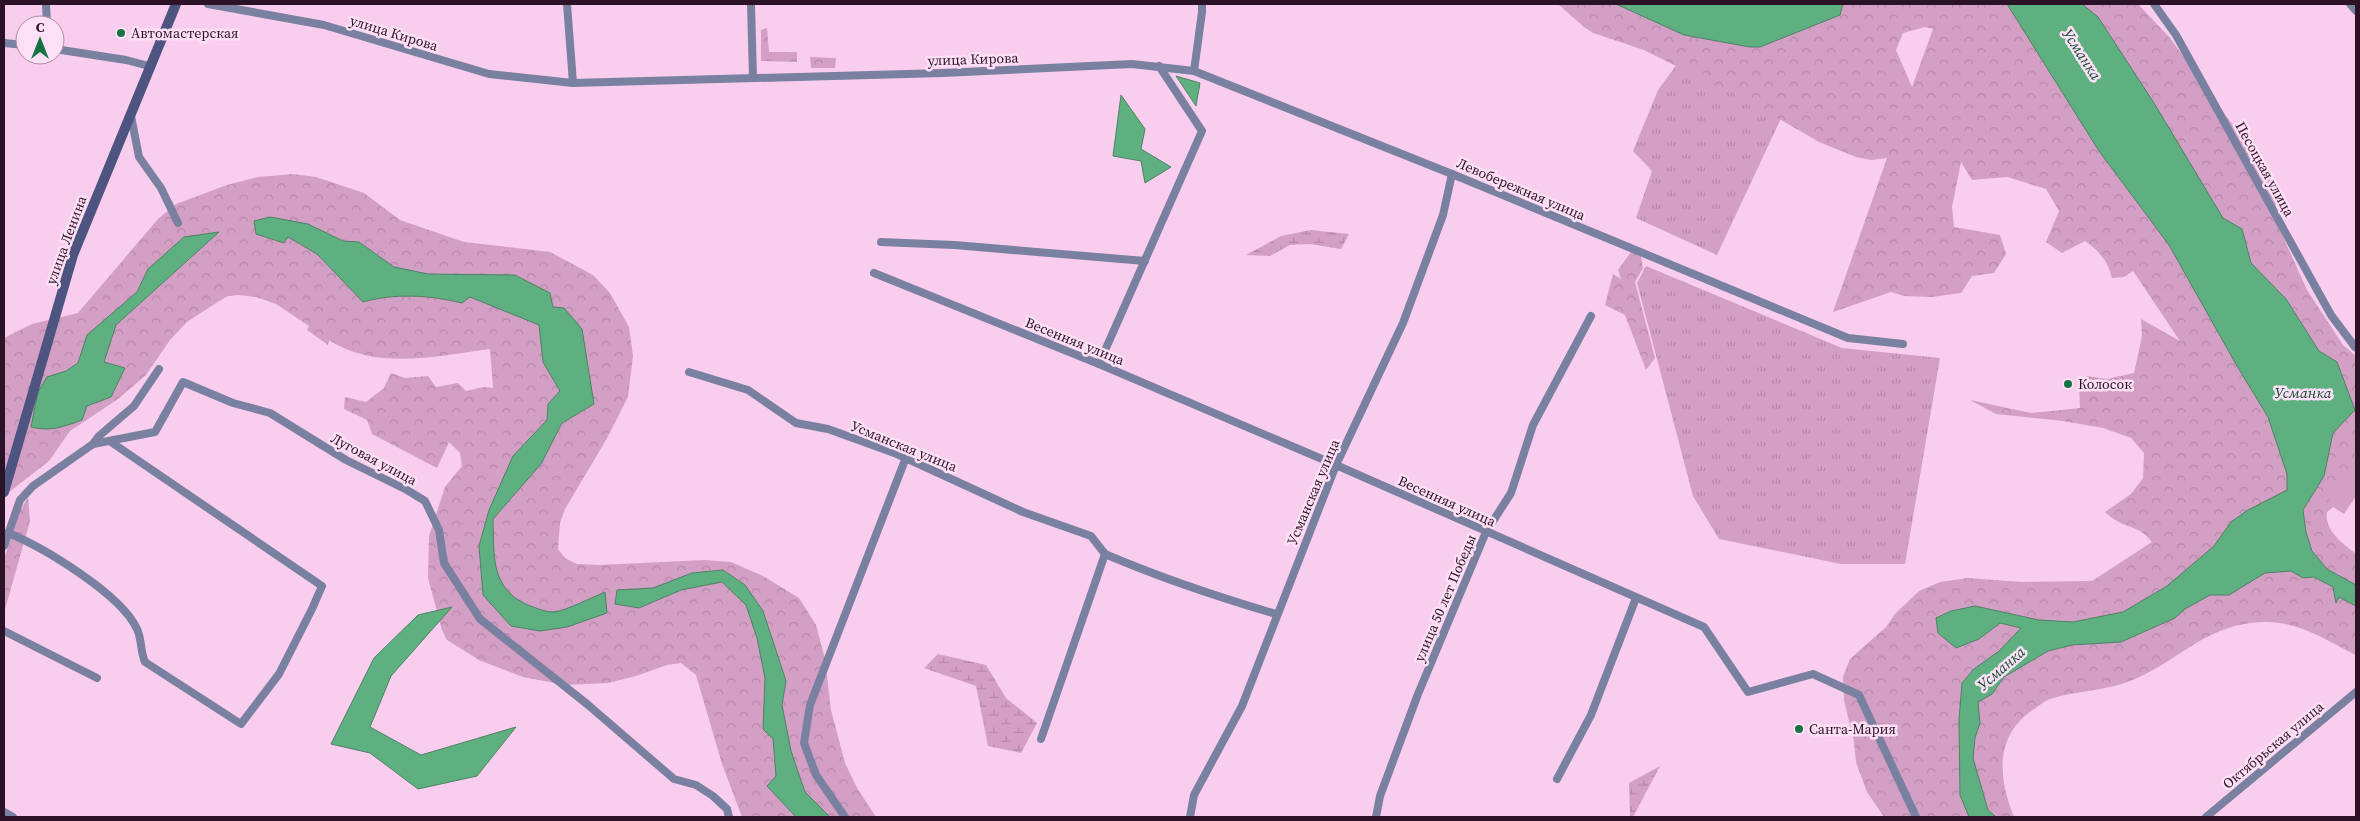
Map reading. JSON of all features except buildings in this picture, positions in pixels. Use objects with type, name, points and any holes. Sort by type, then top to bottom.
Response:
[{"type":"main road","name":"улица Ленина","points":[[5,487],[73,256],[131,116],[149,66],[176,4]]},
{"type":"street","name":"улица Кирова","points":[[208,4],[324,25],[489,74],[573,84],[943,73],[1132,64],[1194,71]]},
{"type":"street","points":[[567,4],[573,84]]},
{"type":"street","points":[[751,4],[753,78]]},
{"type":"street","points":[[1194,71],[1202,4]]},
{"type":"street","name":"Песоцкая улица","points":[[2154,4],[2176,35],[2194,66],[2330,315],[2356,347]]},
{"type":"street","points":[[2350,4],[2356,10]]},
{"type":"street","points":[[65,51],[126,60],[149,66]]},
{"type":"street","points":[[1099,364],[1202,132],[1159,66]]},
{"type":"street","name":"Левобережная улица","points":[[1194,71],[1452,174],[1848,338],[1903,344]]},
{"type":"street","points":[[131,116],[139,158],[161,188],[178,223]]},
{"type":"street","name":"Усманская улица","points":[[1190,817],[1194,795],[1242,706],[1276,614],[1336,465],[1402,323],[1443,215],[1452,174]]},
{"type":"street","points":[[881,242],[954,245],[1145,261]]},
{"type":"street","name":"Весенняя улица","points":[[874,273],[1099,364],[1336,465],[1704,627],[1748,692],[1813,674],[1859,695],[1916,817]]},
{"type":"street","name":"улица 50 лет Победы","points":[[1376,817],[1380,796],[1418,694],[1486,532],[1511,493],[1533,425],[1591,316]]},
{"type":"street","points":[[93,444],[99,436],[134,406],[159,369]]},
{"type":"street","name":"Усманская улица","points":[[688,372],[748,390],[796,423],[828,429],[897,454],[905,460],[1023,512],[1091,536],[1105,554]]},
{"type":"street","name":"Луговая улица","points":[[4,546],[17,507],[25,491],[93,444],[155,432],[183,382],[233,403],[270,413],[346,460],[408,490],[425,501],[439,530],[444,562],[480,619],[586,704],[674,780],[696,785],[713,796],[727,809],[729,817]]},
{"type":"street","points":[[8,533],[48,553],[92,583],[123,609],[138,629],[141,653],[145,662],[241,724],[279,674],[322,586],[111,442]]},
{"type":"street","points":[[845,817],[816,775],[804,743],[810,705],[905,460]]},
{"type":"street","points":[[1041,739],[1105,554],[1155,576],[1207,594],[1276,614]]},
{"type":"street","points":[[1557,780],[1591,715],[1636,598]]},
{"type":"street","points":[[4,632],[98,678]]},
{"type":"street","name":"Октябрьская улица","points":[[2206,817],[2356,692]]},
{"type":"street","points":[[4,812],[13,817]]},
{"type":"green space","points":[[1558,4],[2138,4],[2170,38],[2275,184],[2276,221],[2307,290],[2343,345],[2356,356],[2356,489],[2327,512],[2327,519],[2331,531],[2356,554],[2356,655],[2301,628],[2289,625],[2265,622],[2227,628],[2196,643],[2152,671],[2135,679],[2114,686],[2050,699],[2021,720],[2006,744],[2003,758],[2005,787],[2014,817],[1884,817],[1867,792],[1856,762],[1854,742],[1844,700],[1843,677],[1850,659],[1886,627],[1895,614],[1919,591],[1940,582],[1968,578],[2022,582],[2092,581],[2152,542],[2141,532],[2118,522],[2105,512],[2131,494],[2143,478],[2144,453],[2131,438],[2103,428],[2063,421],[1996,414],[1970,400],[2031,413],[2080,408],[2079,386],[2086,376],[2107,379],[2134,373],[2142,336],[2141,319],[2180,341],[2133,271],[2124,277],[2112,278],[2108,266],[2102,257],[2085,241],[2062,253],[2046,242],[2059,211],[2046,189],[2007,177],[1972,180],[1961,162],[1952,207],[1954,227],[2000,235],[2006,254],[1994,273],[1972,276],[1961,293],[1932,297],[1904,296],[1891,292],[1833,312],[1887,158],[1871,160],[1856,157],[1819,142],[1762,109],[1644,50],[1593,33]],"holes":[[[1925,27],[1933,29],[1912,87],[1896,50],[1903,33]]]},
{"type":"green space","points":[[767,28],[769,52],[797,52],[797,62],[761,61],[761,30]]},
{"type":"green space","points":[[1686,52],[1783,114],[1717,255],[1636,218],[1652,171],[1633,151],[1658,90]]},
{"type":"green space","points":[[810,57],[836,58],[835,68],[811,68]]},
{"type":"green space","points":[[293,174],[316,177],[364,193],[400,220],[464,242],[550,252],[593,275],[610,293],[629,327],[633,356],[628,397],[606,440],[565,509],[560,523],[558,549],[565,558],[577,564],[599,565],[704,560],[731,562],[763,576],[799,598],[816,625],[825,659],[831,710],[845,763],[857,788],[876,817],[742,817],[722,764],[696,675],[681,663],[667,665],[608,683],[565,685],[523,677],[479,660],[447,640],[442,630],[428,578],[429,536],[445,487],[462,466],[460,453],[449,442],[437,468],[372,434],[367,420],[344,409],[345,397],[366,402],[384,388],[391,373],[405,378],[428,376],[436,387],[458,383],[466,391],[484,387],[493,388],[490,349],[408,359],[367,355],[347,350],[329,340],[328,345],[307,330],[309,326],[276,304],[256,297],[228,296],[187,322],[170,340],[146,375],[118,399],[70,431],[49,461],[4,496],[4,338],[32,324],[78,313],[158,219],[176,204],[227,185],[258,177]]},
{"type":"green space","points":[[1311,230],[1349,234],[1341,249],[1310,244],[1290,245],[1270,256],[1246,255],[1281,236]]},
{"type":"green space","points":[[1631,252],[1641,256],[1643,268],[1635,282],[1655,358],[1646,370],[1625,315],[1605,305],[1613,274],[1621,279],[1618,270]]},
{"type":"green space","points":[[1646,266],[1842,348],[1940,358],[1905,564],[1841,564],[1719,539],[1693,496],[1637,283]]},
{"type":"green space","points":[[2350,467],[2356,471],[2356,496],[2344,514],[2327,503]]},
{"type":"green space","points":[[28,497],[30,521],[4,613],[4,559],[19,513]]},
{"type":"green space","points":[[938,654],[986,665],[1006,698],[1037,723],[1021,753],[988,746],[976,686],[924,668]]},
{"type":"green space","points":[[1660,766],[1633,817],[1630,817],[1629,783]]},
{"type":"water","points":[[1616,4],[1843,4],[1840,15],[1760,47],[1750,47],[1684,35]]},
{"type":"water","name":"Усманка","points":[[2007,4],[2082,4],[2098,17],[2154,103],[2223,218],[2242,229],[2251,263],[2286,299],[2319,351],[2337,362],[2355,410],[2333,433],[2324,476],[2303,510],[2306,532],[2312,551],[2327,569],[2356,585],[2356,606],[2339,597],[2336,603],[2333,587],[2314,577],[2303,578],[2291,571],[2265,573],[2229,595],[2210,595],[2185,609],[2175,618],[2121,642],[2072,645],[2048,651],[2004,677],[1992,694],[1978,702],[1980,723],[1975,738],[1973,758],[1988,810],[1996,817],[1969,817],[1960,795],[1959,720],[1962,683],[1974,669],[1999,651],[2021,628],[2000,623],[1979,639],[1956,648],[1938,633],[1936,618],[1951,611],[1975,606],[2039,620],[2073,622],[2123,612],[2167,586],[2214,546],[2231,522],[2248,510],[2287,490],[2287,474],[2268,417],[2169,245],[2099,151]]},
{"type":"water","points":[[1176,76],[1200,83],[1196,106]]},
{"type":"water","points":[[1121,95],[1145,129],[1141,149],[1171,167],[1145,183],[1141,161],[1113,156]]},
{"type":"water","points":[[270,217],[308,224],[343,241],[359,242],[394,267],[428,274],[515,275],[550,293],[553,307],[564,308],[582,329],[594,404],[562,423],[541,464],[493,519],[494,557],[500,580],[507,590],[528,605],[544,611],[554,612],[572,607],[605,592],[607,613],[567,627],[540,631],[511,626],[483,595],[479,546],[489,510],[513,456],[547,420],[548,404],[560,391],[543,362],[539,325],[470,297],[462,303],[412,296],[387,297],[363,302],[317,254],[288,237],[284,243],[256,234],[254,221]]},
{"type":"water","points":[[219,232],[116,325],[104,362],[125,368],[111,397],[87,406],[82,420],[63,427],[50,429],[31,427],[38,392],[47,377],[66,371],[78,363],[87,335],[137,292],[148,269],[184,237]]},
{"type":"water","points":[[723,570],[745,585],[763,611],[786,681],[782,705],[791,751],[805,792],[830,817],[796,817],[767,786],[776,776],[773,739],[763,729],[765,678],[757,638],[746,605],[722,582],[681,590],[639,608],[615,604],[617,590],[653,588],[692,573]]},
{"type":"water","points":[[452,607],[391,676],[370,727],[421,755],[516,727],[477,776],[418,789],[370,753],[331,744],[374,658],[418,615]]},
{"type":"place","name":"Автомастерская","points":[[121,33]]},
{"type":"place","name":"Колосок","points":[[2068,384]]},
{"type":"place","name":"Санта-Мария","points":[[1799,729]]}]
